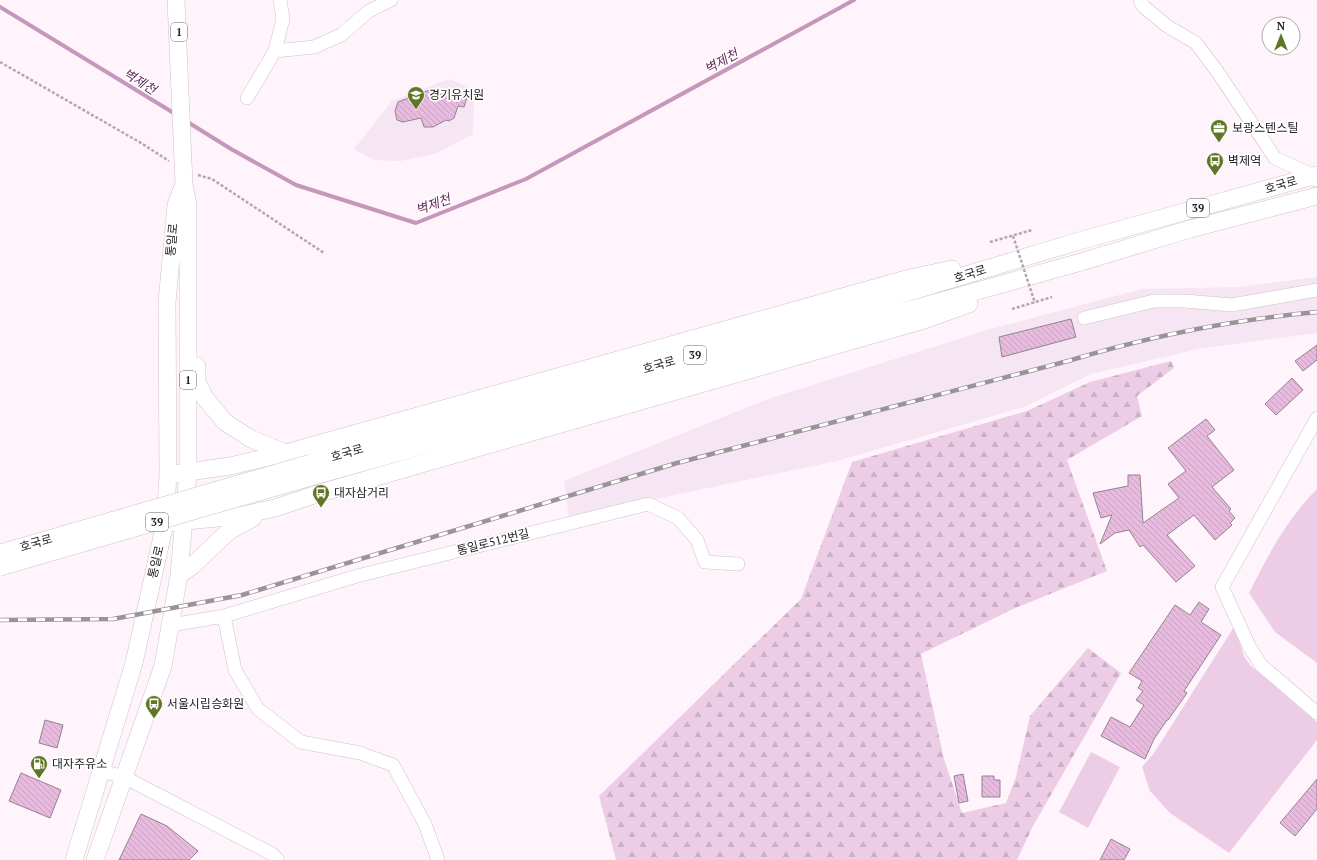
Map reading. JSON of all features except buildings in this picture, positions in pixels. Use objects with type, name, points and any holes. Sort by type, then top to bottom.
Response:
[{"type":"main road","name":"1","points":[[176,0],[184,171]]},
{"type":"main road","name":"통일로","points":[[95,860],[163,666],[179,575],[188,473],[188,205],[184,171]]},
{"type":"main road","name":"통일로","points":[[74,857],[102,771],[134,663],[165,523],[168,474],[167,302],[176,205],[184,171]]},
{"type":"main road","name":"호국로","points":[[0,567],[312,469],[1079,241],[1316,178]]},
{"type":"main road","name":"호국로","points":[[0,553],[1081,262],[1190,229],[1317,196]]},
{"type":"main road","points":[[168,474],[188,473],[230,466],[286,453],[910,278],[1079,241]]},
{"type":"main road","points":[[165,523],[238,516],[275,508],[320,493],[924,320],[1060,272],[1081,262]]},
{"type":"main road","points":[[188,278],[197,310],[197,382],[204,398],[225,422],[251,439],[286,453]]},
{"type":"main road","points":[[275,508],[236,503],[231,489],[232,474],[286,453]]},
{"type":"main road","points":[[179,575],[192,566],[228,531],[275,508]]},
{"type":"street","points":[[247,98],[275,51],[283,20],[280,0]]},
{"type":"street","points":[[275,51],[314,47],[328,41],[341,35],[369,11],[391,0]]},
{"type":"street","points":[[1140,0],[1143,6],[1167,26],[1196,43],[1219,74],[1274,158],[1316,178]]},
{"type":"street","points":[[1084,318],[1154,301],[1185,301],[1232,305],[1317,290]]},
{"type":"street","points":[[1317,418],[1222,587],[1249,646],[1262,665],[1317,713]]},
{"type":"street","name":"통일로512번길","points":[[171,625],[224,616],[356,576],[648,504],[678,518],[697,540],[705,562],[738,564]]},
{"type":"street","points":[[224,616],[235,670],[258,709],[301,742],[360,753],[393,765],[425,824],[438,860]]},
{"type":"street","points":[[102,771],[124,777],[272,854],[278,860]]},
{"type":"path","points":[[0,62],[141,143],[184,171],[212,179],[324,254]]},
{"type":"path","points":[[990,242],[1032,230]]},
{"type":"path","points":[[1013,236],[1035,303]]},
{"type":"path","points":[[1012,310],[1052,297]]},
{"type":"shaded area","points":[[449,79],[474,89],[473,134],[435,154],[400,161],[374,160],[354,149],[392,101]]},
{"type":"shaded area","points":[[1317,277],[1317,333],[1203,348],[1091,374],[1024,407],[837,461],[569,517],[564,481],[768,399],[987,330],[1142,289],[1240,287]]},
{"type":"green space","points":[[1171,361],[1174,368],[1137,396],[1142,416],[1067,460],[1107,571],[1013,609],[921,654],[944,759],[962,813],[1006,803],[1016,777],[1030,716],[1088,648],[1121,673],[1033,826],[1017,860],[616,860],[599,796],[801,599],[852,462],[1027,411],[1090,382]]},
{"type":"green space","points":[[1317,489],[1317,663],[1275,632],[1249,593],[1263,565],[1287,525]]},
{"type":"green space","points":[[1234,627],[1245,658],[1251,666],[1317,722],[1317,740],[1229,853],[1170,813],[1150,791],[1142,767],[1154,753]]},
{"type":"green space","points":[[1091,752],[1120,767],[1088,828],[1059,812]]},
{"type":"waterway","name":"벽제천","points":[[186,121],[231,149],[296,185],[416,223],[526,179],[854,0]]},
{"type":"waterway","name":"벽제천","points":[[0,7],[177,115]]},
{"type":"railway","points":[[0,620],[113,619],[242,595],[677,463],[1129,344],[1222,324],[1317,312]]},
{"type":"place","name":"경기유치원","points":[[416,110]]},
{"type":"place","name":"보광스텐스틸","points":[[1219,143]]},
{"type":"place","name":"벽제역","points":[[1215,176]]},
{"type":"place","name":"대자삼거리","points":[[321,508]]},
{"type":"place","name":"서울시립승화원","points":[[154,719]]},
{"type":"place","name":"대자주유소","points":[[39,779]]}]
